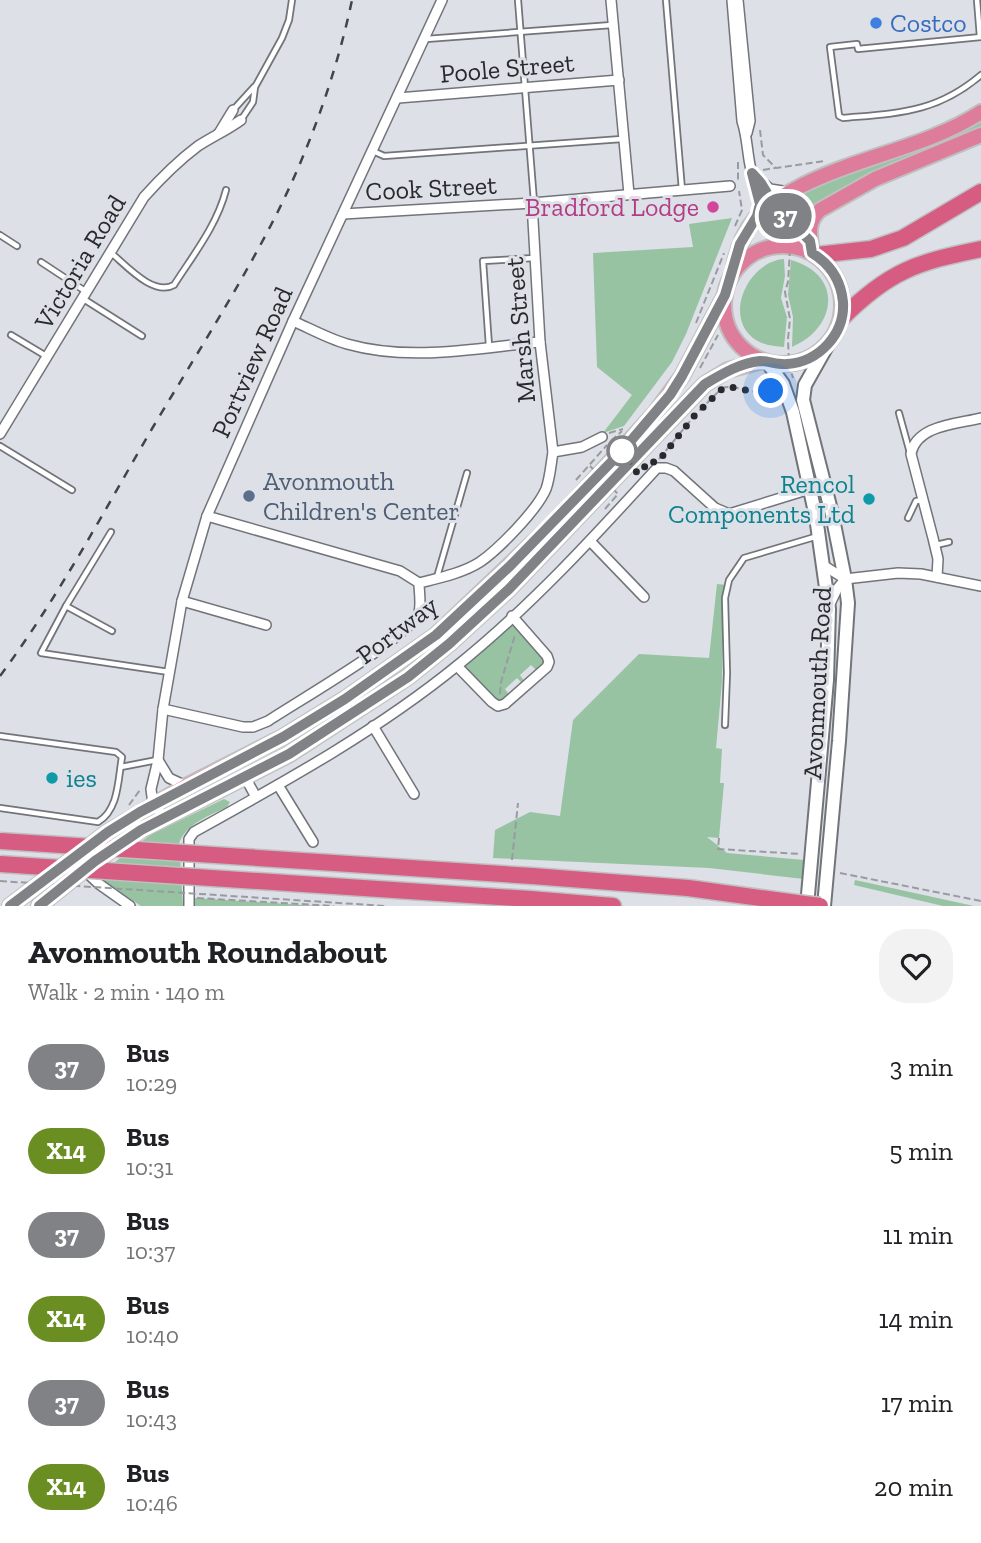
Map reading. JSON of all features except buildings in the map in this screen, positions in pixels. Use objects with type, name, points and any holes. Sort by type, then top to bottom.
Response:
[{"type":"highway","points":[[757,216],[790,192],[825,173],[930,138],[981,112]]},
{"type":"highway","points":[[725,295],[724,308],[732,334],[750,354],[765,361],[789,364],[810,359],[827,346],[842,317],[842,294],[838,282],[813,250],[811,222],[820,210],[875,179],[981,135]]},
{"type":"highway","points":[[732,274],[745,259],[777,246],[813,250],[871,248],[886,244],[926,225],[981,192]]},
{"type":"highway","name":"Portway","points":[[10,906],[108,832],[186,786],[283,737],[345,699],[436,635],[510,566],[623,450],[670,395],[725,295],[740,244],[757,216]]},
{"type":"highway","points":[[842,317],[872,290],[908,269],[933,259],[981,249]]},
{"type":"highway","name":"Portway","points":[[40,905],[84,869],[141,830],[289,754],[408,677],[449,644],[728,370],[765,361]]},
{"type":"highway","points":[[0,841],[688,888],[822,906]]},
{"type":"highway","points":[[0,864],[613,906]]},
{"type":"main road","points":[[804,389],[827,346]]},
{"type":"main road","name":"Avonmouth Road","points":[[765,361],[783,384],[793,412],[819,536],[829,609],[827,680],[815,814],[802,904]]},
{"type":"main road","name":"Avonmouth Road","points":[[804,389],[805,414],[832,514],[845,579],[847,630],[833,816],[822,906]]},
{"type":"street","points":[[611,0],[629,194]]},
{"type":"street","points":[[733,0],[743,84],[742,121],[747,134],[752,173],[760,204],[757,216]]},
{"type":"street","points":[[738,0],[739,40]]},
{"type":"street","name":"Portview Road","points":[[153,804],[151,789],[158,760],[163,709],[182,601],[207,516],[293,321],[425,39],[439,1]]},
{"type":"street","name":"Poole Street","points":[[398,98],[620,80]]},
{"type":"street","name":"Victoria Road","points":[[219,133],[233,110]]},
{"type":"street","name":"Victoria Road","points":[[0,434],[144,197],[166,172],[195,148],[241,120]]},
{"type":"street","points":[[752,173],[770,189],[790,192]]},
{"type":"street","name":"Cook Street","points":[[343,214],[533,203],[730,186]]},
{"type":"street","name":"Marsh Street","points":[[533,203],[540,342],[553,452]]},
{"type":"street","points":[[293,321],[345,344],[372,350],[426,355],[540,342]]},
{"type":"street","points":[[937,577],[938,559],[911,454],[914,444],[922,435],[981,418]]},
{"type":"street","points":[[553,452],[582,447],[602,437]]},
{"type":"street","name":"Portway","points":[[163,709],[243,727],[253,727],[268,721],[410,627],[419,613],[419,583],[481,562],[537,507],[547,487],[553,452]]},
{"type":"street","points":[[189,902],[189,839],[194,832],[278,785],[373,726],[457,666],[590,541],[657,468],[674,471],[715,508],[729,513],[810,489]]},
{"type":"street","points":[[207,516],[400,571],[419,583]]},
{"type":"street","points":[[590,541],[644,597]]},
{"type":"street","points":[[823,565],[845,579],[898,573],[981,586]]},
{"type":"street","points":[[829,609],[836,589],[845,579]]},
{"type":"street","points":[[182,601],[265,625]]},
{"type":"street","points":[[457,666],[492,702],[501,706],[547,667],[547,656],[512,617]]},
{"type":"street","points":[[373,726],[414,794]]},
{"type":"street","points":[[158,760],[169,778],[186,786]]},
{"type":"street","points":[[245,777],[256,797]]},
{"type":"street","points":[[278,785],[313,842]]},
{"type":"street","points":[[153,804],[165,818]]},
{"type":"street","points":[[815,814],[833,816]]},
{"type":"street","points":[[84,869],[99,884],[130,906]]},
{"type":"lane","points":[[233,110],[255,87],[282,37],[289,20],[292,0]]},
{"type":"lane","points":[[518,0],[533,203]]},
{"type":"lane","points":[[666,0],[682,190]]},
{"type":"lane","points":[[977,0],[981,37],[858,49],[858,44],[830,47],[839,116],[843,118],[911,111],[934,105],[953,96],[981,75]]},
{"type":"lane","points":[[425,39],[614,25]]},
{"type":"lane","points":[[241,120],[253,102],[255,87]]},
{"type":"lane","points":[[373,151],[384,156],[624,139]]},
{"type":"lane","points":[[761,183],[773,203],[813,250]]},
{"type":"lane","points":[[109,251],[152,285],[169,288],[174,285],[208,234],[221,209],[226,190]]},
{"type":"lane","points":[[0,235],[17,246]]},
{"type":"lane","points":[[489,346],[483,261],[535,258]]},
{"type":"lane","points":[[41,262],[142,336]]},
{"type":"lane","points":[[11,335],[47,356]]},
{"type":"lane","points":[[899,413],[911,454]]},
{"type":"lane","points":[[0,446],[72,490]]},
{"type":"lane","points":[[436,579],[467,473]]},
{"type":"lane","points":[[908,518],[916,501],[923,500]]},
{"type":"lane","points":[[111,532],[41,653],[170,672]]},
{"type":"lane","points":[[725,726],[725,598],[729,580],[744,558],[819,536]]},
{"type":"lane","points":[[935,545],[949,542]]},
{"type":"lane","points":[[66,606],[112,631]]},
{"type":"lane","points":[[0,736],[116,752],[122,757],[114,804],[98,822],[0,808]]},
{"type":"lane","points":[[120,768],[158,760]]},
{"type":"path","points":[[761,130],[763,155],[776,168]]},
{"type":"path","points":[[738,178],[776,168],[836,160]]},
{"type":"path","points":[[732,235],[742,209],[751,211],[762,222],[791,234],[785,292],[790,319],[789,364],[796,388],[804,389]]},
{"type":"path","points":[[710,389],[696,375],[720,335],[695,324],[726,248]]},
{"type":"path","points":[[710,389],[728,386],[753,393],[771,391]]},
{"type":"path","points":[[655,463],[707,402],[710,389]]},
{"type":"path","points":[[602,437],[614,430],[626,428]]},
{"type":"path","points":[[590,466],[618,494]]},
{"type":"path","points":[[501,706],[501,682],[516,635],[512,617]]},
{"type":"path","points":[[121,810],[131,804],[138,794]]},
{"type":"path","points":[[512,866],[518,803]]},
{"type":"path","points":[[719,838],[718,849],[811,855]]},
{"type":"path","points":[[828,870],[981,901]]},
{"type":"path","points":[[0,881],[386,906]]},
{"type":"path","points":[[189,902],[334,906]]},
{"type":"green space","points":[[981,119],[981,129],[814,207],[807,215],[803,229],[780,208],[809,188]]},
{"type":"green space","points":[[732,218],[686,334],[672,362],[624,426],[603,433],[632,395],[597,367],[593,253],[693,247],[689,224]]},
{"type":"green space","points":[[784,259],[785,276],[781,298],[787,317],[784,347],[764,344],[753,338],[744,328],[740,316],[744,290],[751,279],[772,262]]},
{"type":"green space","points":[[791,260],[808,267],[820,277],[828,302],[818,328],[792,347],[793,317],[788,295]]},
{"type":"green space","points":[[717,584],[727,585],[723,610],[722,682],[716,748],[722,749],[720,783],[724,783],[719,838],[707,837],[727,853],[804,860],[804,879],[709,868],[493,858],[495,830],[530,812],[560,816],[573,720],[639,654],[709,658]]},
{"type":"green space","points":[[511,623],[545,662],[537,671],[531,665],[520,675],[525,682],[523,684],[517,678],[505,689],[510,696],[501,703],[495,701],[464,667]]},
{"type":"green space","points":[[224,799],[230,802],[227,807],[193,825],[179,843],[183,906],[141,906],[97,876],[150,835]]},
{"type":"green space","points":[[855,880],[974,906],[943,906],[854,885]]},
{"type":"green space","points":[[195,898],[318,906],[195,906]]},
{"type":"railway","points":[[0,676],[80,554],[271,225],[297,171],[319,115],[338,58],[352,0]]},
{"type":"bus line","name":"37","points":[[10,906],[108,832],[186,786],[283,737],[345,699],[436,635],[561,516],[623,450],[670,395],[682,376],[725,295],[740,244],[757,216],[760,204],[752,173],[773,203],[810,241],[812,253],[825,263],[838,282],[842,294],[842,317],[827,346],[810,359],[789,364],[762,361],[744,365],[728,370],[705,384],[509,589],[408,677],[289,754],[141,830],[95,861],[39,906]]},
{"type":"place","name":"Costco","points":[[876,23]]},
{"type":"place","name":"Bradford Lodge","points":[[713,207]]},
{"type":"place","name":"Avonmouth Children's Center","points":[[249,496]]},
{"type":"place","name":"Rencol Components Ltd","points":[[869,499]]},
{"type":"place","name":"ies","points":[[52,778]]},
{"type":"route","points":[[622,451],[638,474],[651,460],[655,463],[661,458],[695,415],[723,388],[728,386],[753,393],[771,391]]}]
